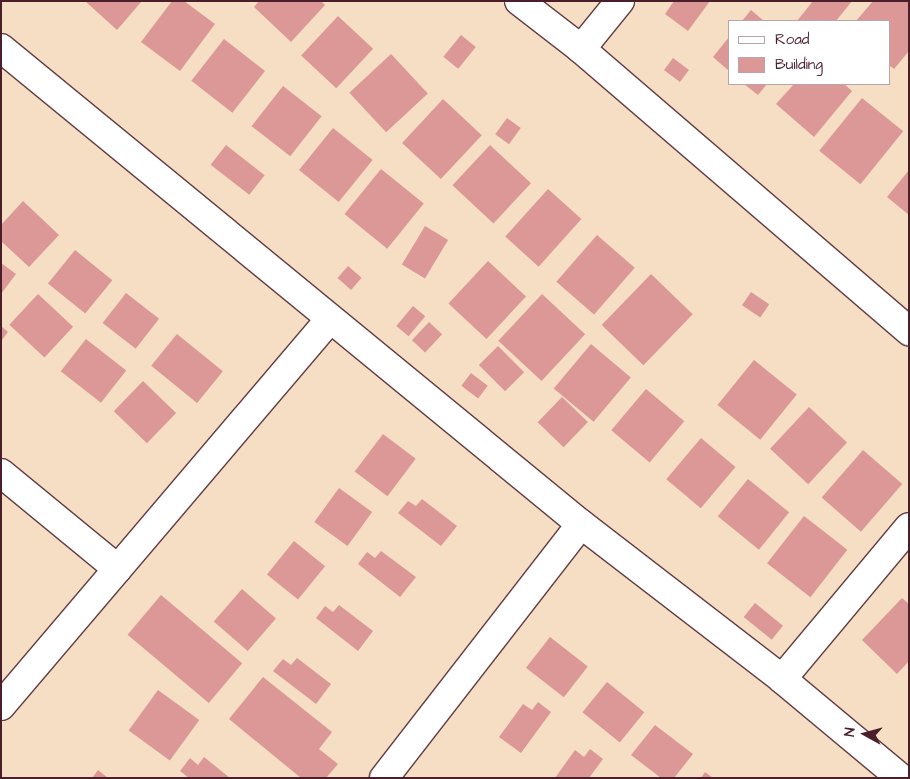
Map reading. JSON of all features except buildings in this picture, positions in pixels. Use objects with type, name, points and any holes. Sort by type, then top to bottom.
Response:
[{"type":"street","points":[[519,1],[582,49],[909,330]]},
{"type":"street","points":[[582,49],[620,1]]},
{"type":"street","points":[[1,48],[581,524],[782,679],[901,778]]},
{"type":"street","points":[[1,706],[330,319]]},
{"type":"street","points":[[1,473],[118,569]]},
{"type":"street","points":[[388,776],[581,524]]},
{"type":"street","points":[[782,679],[909,528]]}]
